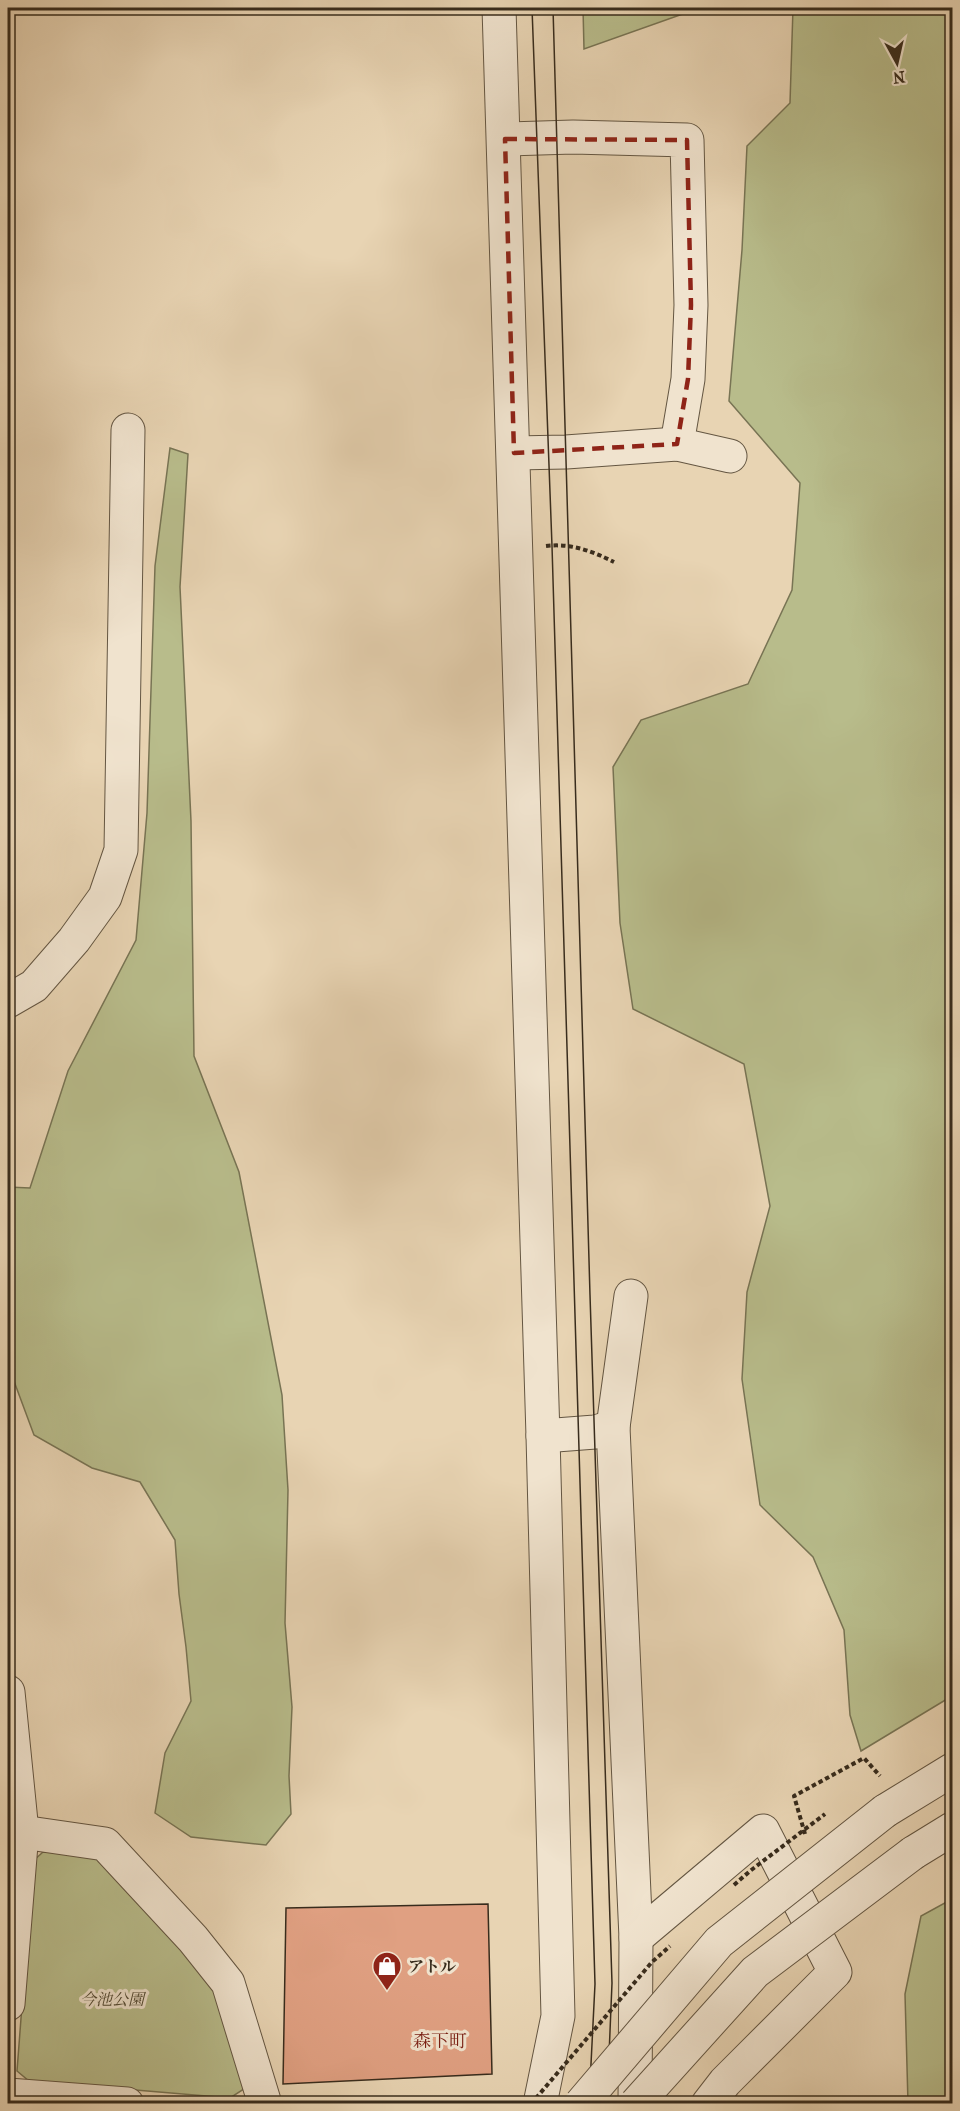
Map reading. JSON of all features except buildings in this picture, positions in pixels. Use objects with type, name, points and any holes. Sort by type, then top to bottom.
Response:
[{"type":"street","points":[[500,8],[558,2016],[540,2103]]},
{"type":"street","points":[[504,139],[573,137],[687,140],[691,305],[688,379],[677,444]]},
{"type":"street","points":[[8,1001],[34,986],[74,940],[105,897],[122,850],[128,430]]},
{"type":"street","points":[[514,453],[566,452],[677,444],[730,456]]},
{"type":"street","points":[[631,1296],[613,1427],[636,1938],[635,2103]]},
{"type":"street","points":[[543,1436],[595,1432],[613,1427]]},
{"type":"street","points":[[8,1692],[13,1833],[8,2004]]},
{"type":"street","points":[[581,2103],[719,1942],[885,1811],[952,1770]]},
{"type":"street","points":[[635,2103],[755,1972],[913,1854],[952,1829]]},
{"type":"street","points":[[636,1938],[763,1831],[836,1972],[725,2082],[708,2103]]},
{"type":"street","points":[[13,1833],[105,1844],[193,1939],[228,1983],[265,2103]]},
{"type":"street","points":[[527,2103],[558,2016]]},
{"type":"street","points":[[8,2095],[127,2103]]},
{"type":"path","points":[[515,550],[568,545],[593,552],[614,562]]},
{"type":"path","points":[[794,1796],[864,1758],[880,1776]]},
{"type":"highlighted area","points":[[505,139],[687,140],[691,305],[688,379],[677,444],[514,453]]},
{"type":"green space","points":[[583,8],[710,8],[694,10],[584,49]]},
{"type":"green space","points":[[793,8],[952,8],[952,1696],[861,1751],[850,1715],[844,1630],[813,1557],[760,1505],[742,1379],[747,1292],[770,1206],[744,1064],[633,1009],[620,923],[613,767],[641,720],[748,684],[792,590],[800,483],[729,401],[742,250],[747,146],[790,103]]},
{"type":"green space","points":[[170,448],[188,454],[180,587],[191,821],[194,1056],[239,1172],[282,1395],[288,1490],[285,1623],[292,1707],[289,1776],[291,1814],[266,1845],[191,1837],[155,1813],[165,1753],[191,1701],[175,1540],[140,1482],[92,1468],[34,1435],[8,1365],[8,1187],[30,1188],[68,1071],[136,940],[147,813],[155,566]]},
{"type":"green space","name":"今池公園","points":[[43,1852],[90,1854],[104,1863],[209,1974],[244,2089],[230,2098],[29,2081],[17,2071],[33,1861]]},
{"type":"green space","points":[[952,1899],[952,2103],[908,2103],[905,1994],[921,1916]]},
{"type":"tram line","points":[[532,8],[552,546],[595,1984],[589,2104]]},
{"type":"tram line","points":[[553,8],[612,1983],[607,2104]]},
{"type":"place","name":"アトル","points":[[387,1992]]},
{"type":"district","name":"森下町","points":[[440,2041]]}]
